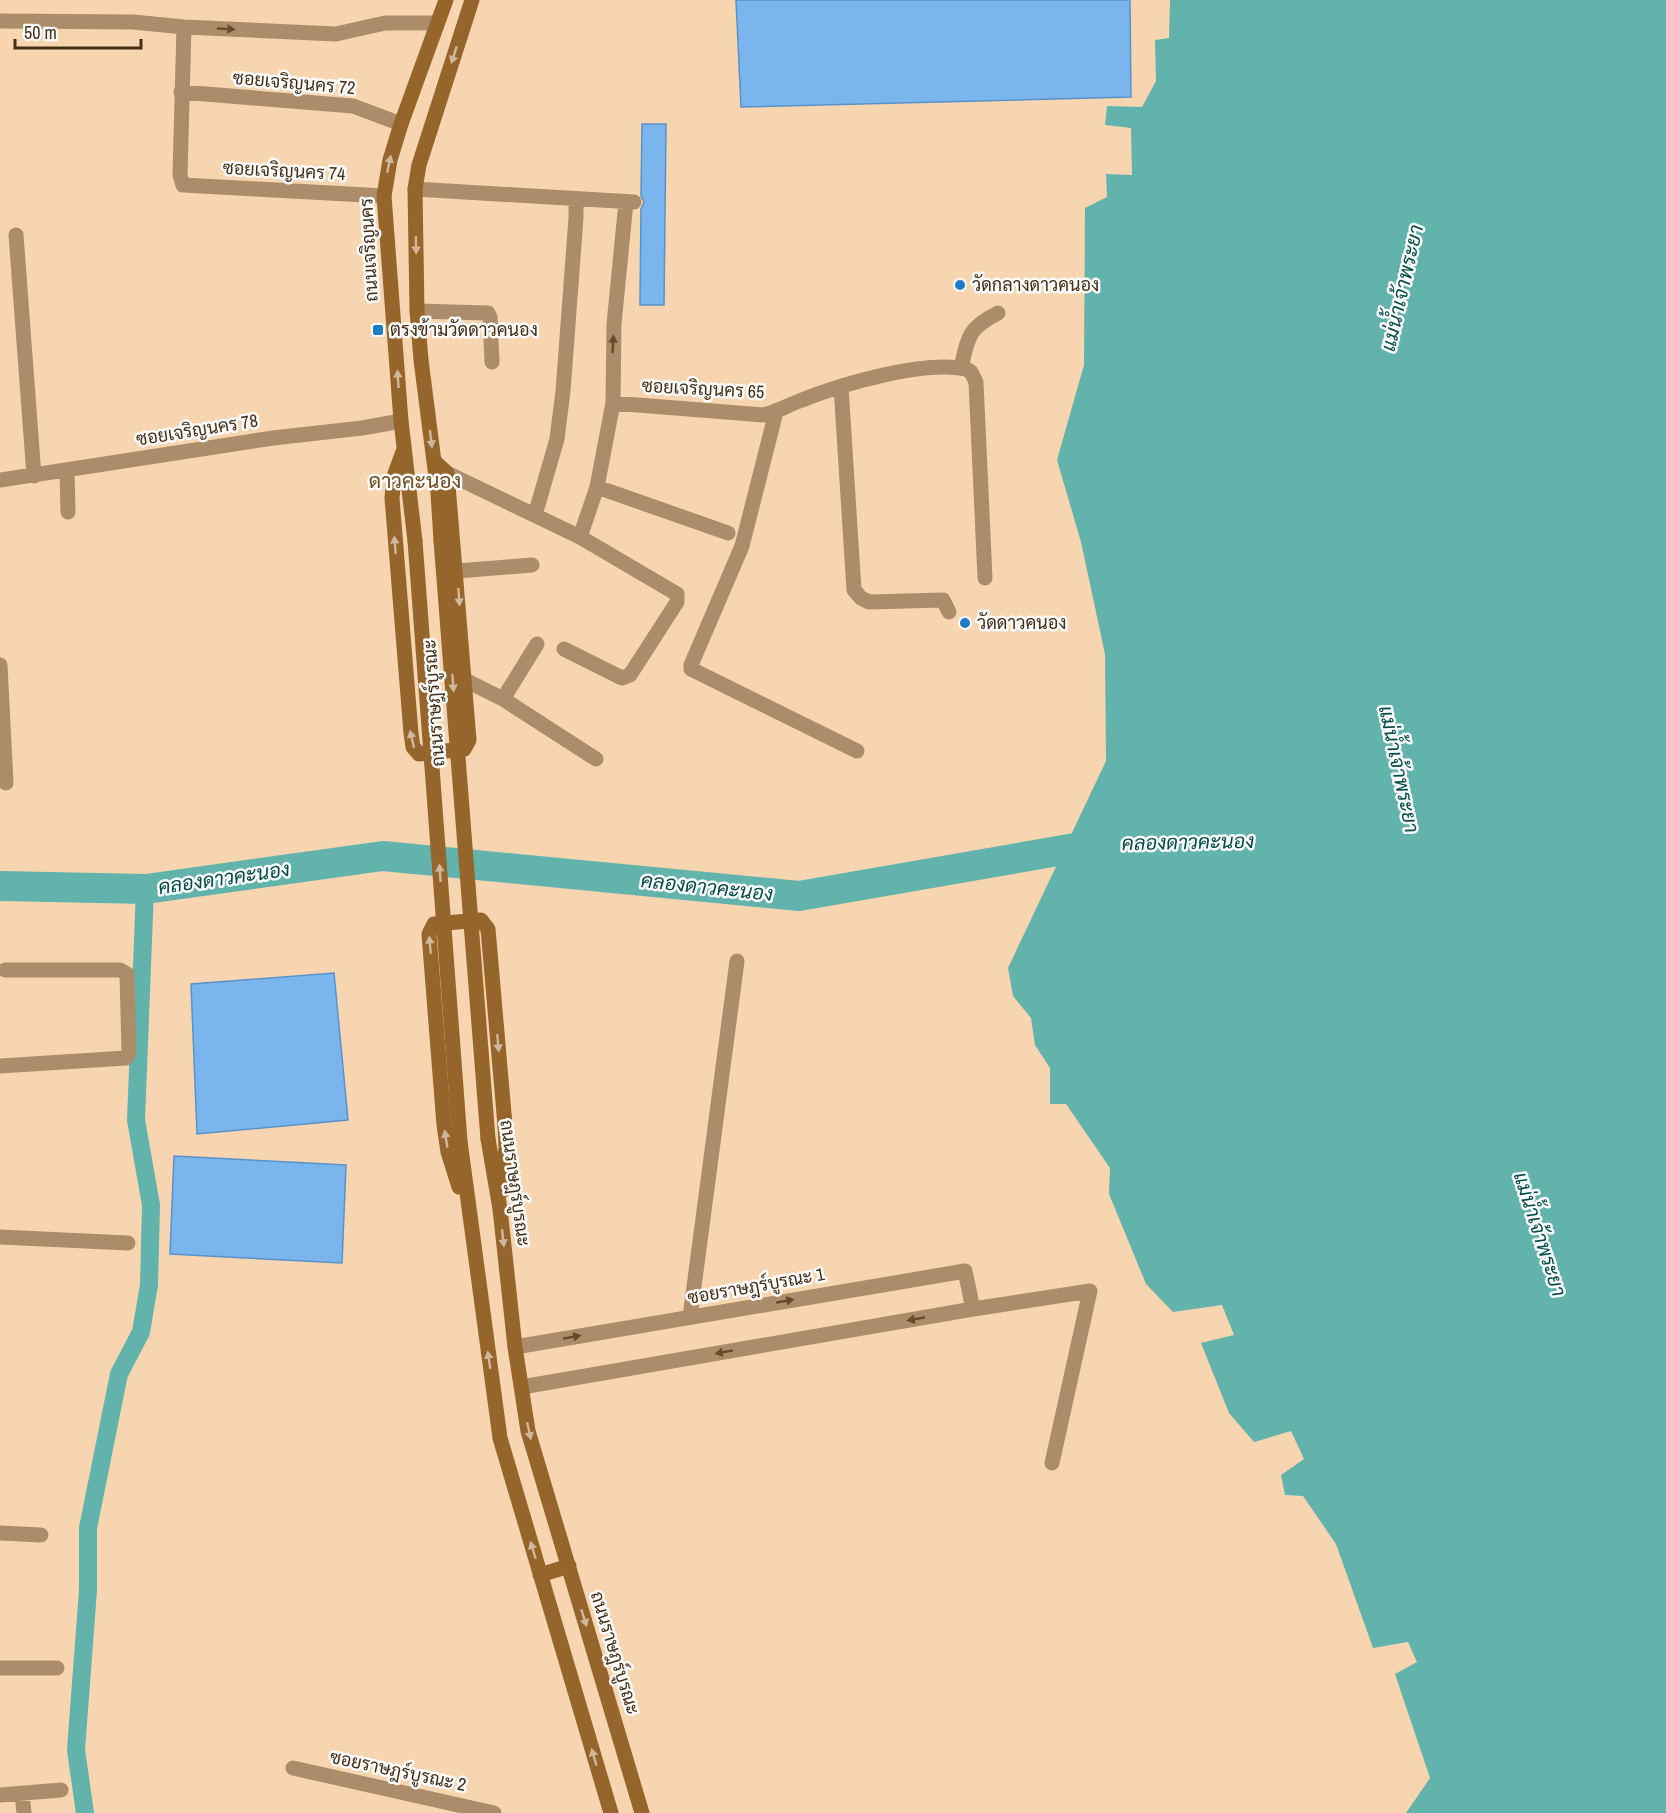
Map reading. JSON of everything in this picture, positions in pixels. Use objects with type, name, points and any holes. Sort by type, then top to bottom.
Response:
[{"type":"main road","name":"ถนนเจริญนคร","points":[[415,542],[401,421],[384,196],[390,160],[401,124],[446,0]]},
{"type":"main road","points":[[404,449],[394,476],[392,498],[413,747],[419,754],[464,749],[469,740],[447,473],[434,461],[421,360],[417,311],[415,189],[418,165],[472,0]]},
{"type":"main road","name":"ถนนราษฎร์บูรณะ","points":[[434,461],[488,1139],[500,1209],[515,1347],[528,1431],[642,1813]]},
{"type":"main road","name":"ถนนราษฎร์บูรณะ","points":[[415,542],[459,1141],[500,1438],[611,1813]]},
{"type":"main road","points":[[469,1215],[455,1178],[444,1125],[429,934],[434,924],[481,920],[488,928],[506,1147],[500,1209]]},
{"type":"main road","points":[[540,1575],[568,1566]]},
{"type":"street","points":[[0,21],[133,22],[184,27],[336,34],[385,23],[437,22]]},
{"type":"street","points":[[181,92],[184,27]]},
{"type":"street","name":"ซอยเจริญนคร 72","points":[[181,92],[353,106],[401,124]]},
{"type":"street","name":"ซอยเจริญนคร 74","points":[[181,92],[180,175],[183,185],[384,196]]},
{"type":"street","points":[[415,189],[630,202],[614,324],[612,403],[597,487],[580,537]]},
{"type":"street","points":[[536,515],[557,439],[563,391],[576,199]]},
{"type":"street","points":[[15,236],[34,476]]},
{"type":"street","points":[[417,311],[488,314],[490,316],[492,362]]},
{"type":"street","points":[[985,578],[976,382],[971,372],[961,368],[968,335],[984,320],[998,313]]},
{"type":"street","name":"ซอยเจริญนคร 65","points":[[612,403],[763,415],[865,379],[921,369],[961,368]]},
{"type":"street","points":[[841,387],[854,590],[861,598],[869,602],[941,600],[946,602],[949,612]]},
{"type":"street","points":[[776,412],[742,546],[691,669],[857,751]]},
{"type":"street","name":"ซอยเจริญนคร 78","points":[[0,480],[273,438],[362,428],[401,421]]},
{"type":"street","points":[[68,471],[68,512]]},
{"type":"street","points":[[447,473],[580,537],[677,594],[677,602],[627,678],[622,678],[564,649]]},
{"type":"street","points":[[597,487],[728,532]]},
{"type":"street","points":[[456,571],[532,565]]},
{"type":"street","points":[[503,699],[537,644]]},
{"type":"street","points":[[0,665],[6,783]]},
{"type":"street","points":[[465,680],[503,699],[596,759]]},
{"type":"street","points":[[690,1317],[737,961]]},
{"type":"street","points":[[0,1066],[126,1058],[129,1052],[127,974],[120,970],[5,970]]},
{"type":"street","points":[[0,1238],[128,1243]]},
{"type":"street","name":"ซอยราษฎร์บูรณะ 1","points":[[515,1347],[965,1270],[974,1309]]},
{"type":"street","points":[[522,1386],[1090,1291],[1052,1462]]},
{"type":"street","points":[[0,1533],[41,1535]]},
{"type":"street","points":[[0,1668],[57,1668]]},
{"type":"street","name":"ซอยราษฎร์บูรณะ 2","points":[[293,1768],[494,1813]]},
{"type":"street","points":[[0,1795],[61,1790]]},
{"type":"street","points":[[22,1793],[24,1813]]},
{"type":"water","name":"แม่น้ำเจ้าพระยา","points":[[1170,0],[1666,0],[1666,1813],[1406,1813],[1430,1778],[1395,1674],[1417,1662],[1408,1642],[1373,1648],[1336,1544],[1303,1496],[1285,1495],[1281,1475],[1304,1459],[1291,1431],[1254,1442],[1229,1413],[1201,1343],[1234,1335],[1222,1305],[1173,1312],[1146,1284],[1109,1194],[1110,1168],[1066,1104],[1050,1104],[1050,1068],[1035,1045],[1031,1018],[1013,996],[1008,968],[1106,761],[1105,654],[1081,542],[1057,460],[1084,365],[1085,208],[1107,197],[1106,174],[1132,175],[1131,128],[1105,125],[1107,106],[1142,107],[1156,81],[1155,40],[1169,38]]},
{"type":"building","points":[[736,0],[1130,0],[1131,97],[741,107]]},
{"type":"building","points":[[642,124],[666,124],[664,305],[640,305],[641,209],[644,202],[641,196]]},
{"type":"building","points":[[334,973],[348,1120],[197,1134],[191,984]]},
{"type":"building","points":[[174,1156],[346,1165],[342,1263],[170,1254]]},
{"type":"waterway","name":"คลองดาวคะนอง","points":[[0,886],[146,889],[383,856],[799,896],[1104,843]]},
{"type":"waterway","points":[[85,1813],[76,1750],[88,1590],[88,1528],[119,1374],[141,1332],[149,1285],[151,1205],[136,1120],[145,889]]},
{"type":"place","name":"วัดกลางดาวคนอง","points":[[960,285]]},
{"type":"place","name":"ตรงข้ามวัดดาวคนอง","points":[[378,330]]},
{"type":"place","name":"วัดดาวคนอง","points":[[965,623]]},
{"type":"district","name":"ดาวคะนอง","points":[[415,481]]}]
